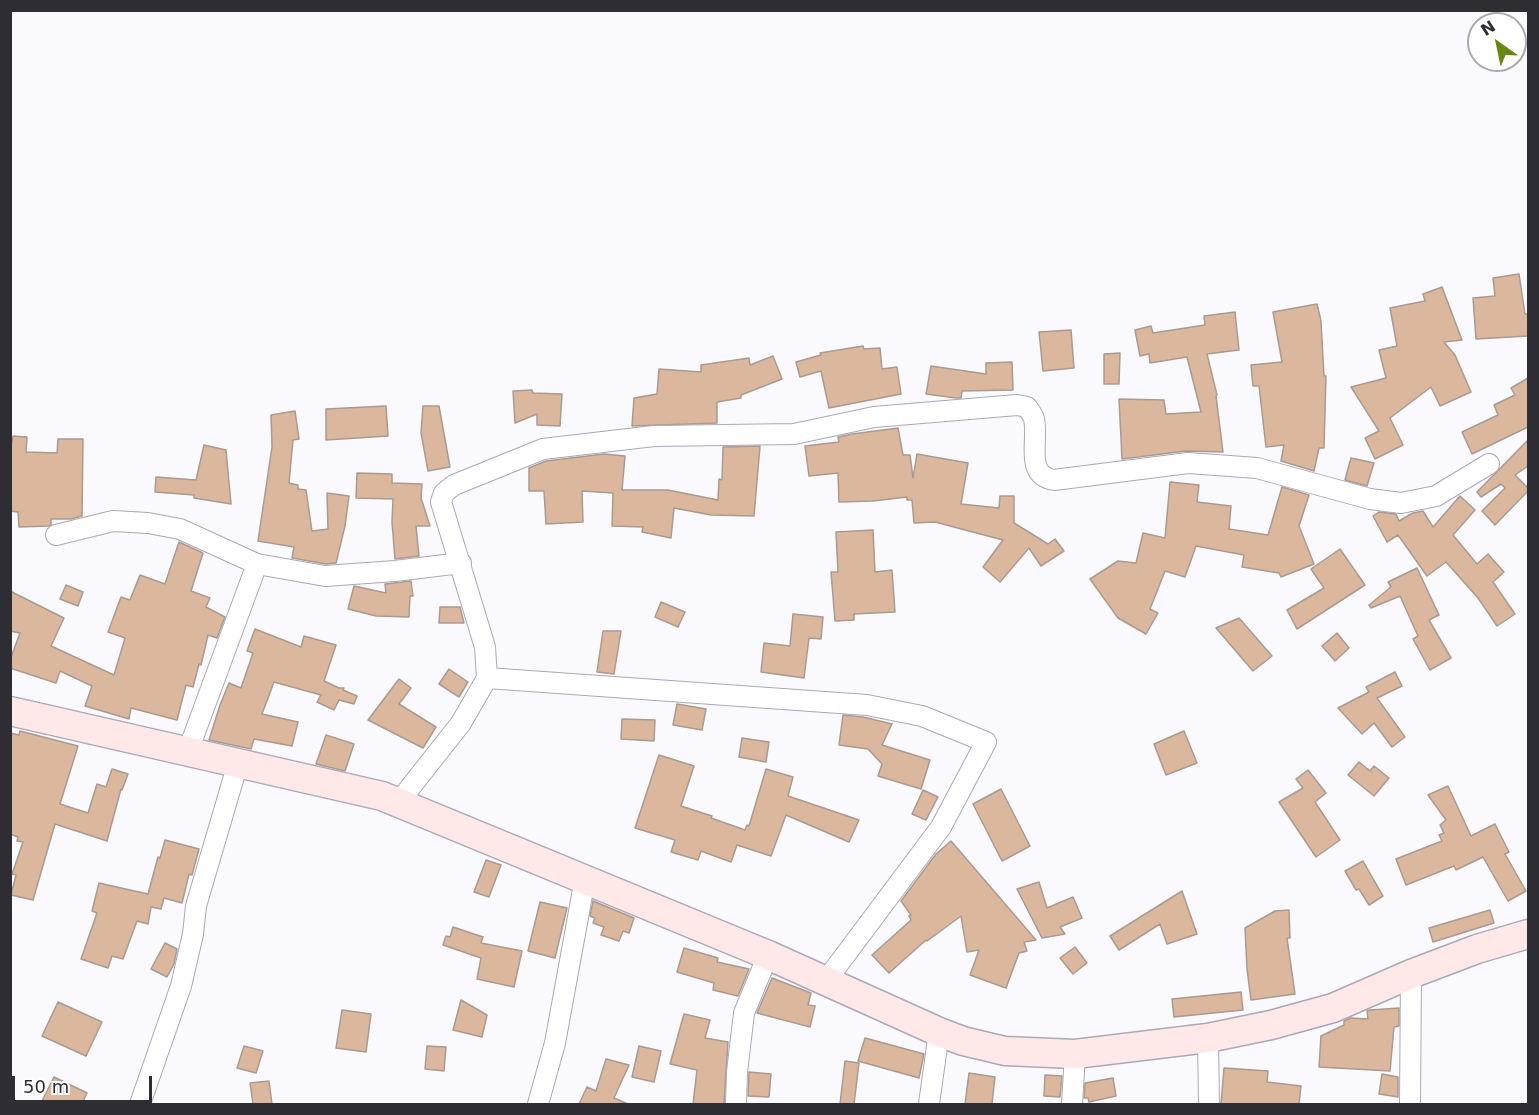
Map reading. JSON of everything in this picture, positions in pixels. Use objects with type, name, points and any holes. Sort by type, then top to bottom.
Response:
[{"type":"main road","points":[[10,711],[382,796],[768,955],[939,1032],[963,1041],[1005,1051],[1075,1054],[1208,1038],[1271,1025],[1333,1008],[1411,974],[1478,949],[1528,934]]},
{"type":"street","points":[[398,802],[461,723],[487,678],[485,647],[441,502],[444,493],[454,485],[543,448],[654,436],[794,434],[874,417],[1017,405],[1026,406],[1034,417],[1036,470],[1043,478],[1054,480],[1188,463],[1257,468],[1370,499],[1401,503],[1436,496],[1489,464]]},
{"type":"street","points":[[56,535],[113,521],[148,523],[180,529],[257,564],[324,576],[461,563]]},
{"type":"street","points":[[188,751],[257,564]]},
{"type":"street","points":[[487,678],[867,705],[922,716],[986,742],[941,827],[825,982]]},
{"type":"street","points":[[140,1104],[181,986],[193,934],[196,906],[238,763]]},
{"type":"street","points":[[538,1104],[555,1043],[585,879]]},
{"type":"street","points":[[736,1104],[737,1072],[744,1013],[768,955]]},
{"type":"street","points":[[1410,1104],[1411,974]]},
{"type":"street","points":[[928,1104],[939,1032]]},
{"type":"street","points":[[1208,1038],[1209,1104]]},
{"type":"street","points":[[1072,1104],[1075,1054]]},
{"type":"building","points":[[1519,274],[1525,314],[1528,314],[1528,336],[1476,339],[1473,298],[1495,296],[1493,278]]},
{"type":"building","points":[[1442,287],[1462,340],[1444,342],[1455,355],[1471,392],[1440,406],[1431,387],[1390,418],[1403,445],[1375,459],[1365,438],[1379,431],[1351,387],[1386,378],[1379,350],[1397,346],[1390,308],[1425,301],[1423,294]]},
{"type":"building","points":[[1317,304],[1321,321],[1324,376],[1326,376],[1324,448],[1319,448],[1314,471],[1281,461],[1284,445],[1266,447],[1259,386],[1253,386],[1251,365],[1282,362],[1273,312]]},
{"type":"building","points":[[1235,312],[1239,350],[1207,354],[1217,395],[1223,452],[1186,451],[1122,459],[1119,399],[1164,400],[1166,414],[1201,412],[1187,357],[1150,363],[1149,354],[1140,356],[1135,330],[1151,326],[1153,333],[1205,325],[1204,316]]},
{"type":"building","points":[[1071,330],[1074,368],[1043,371],[1039,332]]},
{"type":"building","points":[[863,346],[864,349],[880,348],[882,369],[897,367],[901,394],[829,408],[821,371],[800,377],[796,362],[821,355],[820,353]]},
{"type":"building","points":[[1120,353],[1119,384],[1104,384],[1104,354]]},
{"type":"building","points":[[773,356],[782,379],[741,395],[741,398],[717,402],[717,423],[632,426],[634,398],[657,394],[659,369],[701,372],[701,365],[749,358],[750,365]]},
{"type":"building","points":[[1012,362],[1013,390],[962,391],[961,398],[926,394],[931,366],[986,374],[986,363]]},
{"type":"building","points":[[1528,378],[1528,427],[1472,454],[1462,432],[1498,415],[1494,405],[1515,395],[1511,388]]},
{"type":"building","points":[[532,390],[533,393],[562,394],[560,426],[537,425],[537,414],[515,423],[513,391]]},
{"type":"building","points":[[386,406],[388,436],[326,440],[326,409]]},
{"type":"building","points":[[423,406],[439,406],[450,467],[428,471],[421,433]]},
{"type":"building","points":[[295,411],[299,439],[293,440],[289,483],[298,485],[298,489],[306,490],[312,531],[328,529],[327,493],[349,496],[336,563],[326,564],[292,558],[294,547],[258,541],[272,447],[271,415]]},
{"type":"building","points":[[898,428],[903,455],[910,455],[913,478],[917,454],[968,463],[961,504],[999,508],[1000,496],[1014,496],[1014,523],[1048,544],[1055,539],[1064,551],[1041,566],[1029,548],[1000,582],[983,567],[1003,540],[935,522],[914,523],[912,500],[907,500],[907,497],[839,502],[838,473],[809,476],[805,446],[839,442],[838,437],[852,434]]},
{"type":"building","points":[[13,436],[27,437],[26,452],[57,453],[58,439],[83,439],[82,516],[71,519],[51,519],[49,526],[19,527],[18,512],[10,511],[10,442]]},
{"type":"building","points":[[1528,440],[1528,466],[1515,475],[1528,488],[1528,491],[1495,525],[1482,511],[1505,488],[1501,484],[1481,497],[1477,492]]},
{"type":"building","points":[[204,445],[226,450],[231,504],[194,498],[194,495],[155,492],[156,477],[196,480]]},
{"type":"building","points":[[760,446],[754,516],[711,515],[674,508],[671,538],[642,532],[643,527],[612,526],[613,493],[582,491],[583,522],[546,524],[544,491],[529,491],[529,468],[546,461],[604,454],[625,456],[622,490],[668,490],[718,500],[719,479],[722,480],[723,447]]},
{"type":"building","points":[[1351,458],[1374,463],[1367,486],[1345,480]]},
{"type":"building","points":[[357,473],[392,474],[392,483],[422,484],[421,498],[430,526],[416,526],[419,556],[395,559],[393,499],[356,498]]},
{"type":"building","points":[[1170,482],[1199,485],[1197,502],[1231,506],[1229,529],[1268,535],[1282,487],[1309,495],[1299,526],[1314,564],[1281,577],[1279,573],[1242,567],[1244,555],[1196,546],[1185,577],[1165,571],[1150,609],[1158,613],[1146,634],[1118,618],[1090,579],[1118,561],[1136,563],[1143,533],[1165,538]]},
{"type":"building","points":[[1460,496],[1475,510],[1453,535],[1477,564],[1488,554],[1504,572],[1493,582],[1515,614],[1497,626],[1478,598],[1446,562],[1427,576],[1398,535],[1387,542],[1373,516],[1379,512],[1396,514],[1399,521],[1413,513],[1423,511],[1433,527]]},
{"type":"building","points":[[873,530],[875,572],[892,570],[895,612],[854,614],[854,620],[835,621],[831,572],[838,572],[836,532]]},
{"type":"building","points":[[179,542],[203,553],[191,591],[210,598],[206,607],[225,617],[217,638],[208,635],[193,687],[186,685],[177,720],[131,708],[129,719],[85,706],[92,686],[60,671],[56,683],[10,668],[10,660],[20,633],[10,631],[10,591],[64,618],[51,646],[114,675],[125,638],[108,632],[121,597],[130,600],[140,575],[165,584]]},
{"type":"building","points":[[1340,549],[1365,585],[1297,629],[1287,610],[1324,588],[1311,569]]},
{"type":"building","points":[[1417,568],[1439,615],[1429,620],[1451,658],[1430,670],[1413,639],[1418,636],[1400,596],[1371,608],[1369,605],[1391,587],[1388,582]]},
{"type":"building","points":[[411,581],[413,596],[410,596],[409,617],[376,616],[348,609],[354,586],[386,593],[385,584]]},
{"type":"building","points":[[66,585],[83,592],[78,606],[60,599]]},
{"type":"building","points":[[661,602],[685,612],[678,627],[655,617]]},
{"type":"building","points":[[440,607],[460,607],[464,623],[439,623]]},
{"type":"building","points":[[793,614],[823,617],[821,639],[809,638],[804,678],[761,672],[764,643],[790,646]]},
{"type":"building","points":[[1239,618],[1272,656],[1253,671],[1216,628]]},
{"type":"building","points":[[255,629],[301,647],[304,636],[336,645],[324,681],[344,688],[343,690],[357,696],[354,704],[339,700],[334,710],[317,702],[321,695],[274,682],[262,714],[298,722],[292,746],[254,739],[251,749],[209,740],[229,683],[241,688],[253,653],[247,651]]},
{"type":"building","points":[[603,631],[621,631],[614,674],[597,672]]},
{"type":"building","points":[[1337,633],[1349,648],[1335,661],[1322,646]]},
{"type":"building","points":[[449,669],[468,682],[459,697],[439,684]]},
{"type":"building","points":[[1395,672],[1402,686],[1377,698],[1405,737],[1392,747],[1374,723],[1362,734],[1338,708],[1369,692],[1366,687]]},
{"type":"building","points":[[399,679],[411,688],[399,704],[436,727],[423,748],[368,720]]},
{"type":"building","points":[[677,704],[706,709],[702,730],[673,725]]},
{"type":"building","points":[[843,715],[892,724],[882,745],[930,760],[921,789],[878,776],[882,764],[868,749],[839,745]]},
{"type":"building","points":[[622,719],[655,720],[654,741],[621,739]]},
{"type":"building","points":[[20,731],[78,746],[60,804],[88,813],[97,784],[106,787],[112,769],[128,774],[121,789],[107,841],[55,824],[33,900],[11,895],[16,875],[12,874],[23,842],[17,841],[18,837],[10,834],[10,733],[19,735]]},
{"type":"building","points":[[1184,731],[1197,763],[1166,775],[1154,744]]},
{"type":"building","points":[[326,735],[354,744],[345,771],[316,764]]},
{"type":"building","points":[[742,738],[769,742],[766,762],[739,757]]},
{"type":"building","points":[[659,755],[694,766],[681,806],[745,830],[747,825],[749,826],[766,769],[793,777],[788,796],[859,820],[849,842],[786,815],[771,856],[737,845],[731,862],[701,851],[698,860],[671,852],[675,840],[635,828]]},
{"type":"building","points":[[1359,762],[1370,771],[1374,766],[1389,778],[1374,796],[1348,775]]},
{"type":"building","points":[[1308,770],[1326,793],[1315,802],[1340,840],[1316,857],[1279,802],[1303,788],[1296,779]]},
{"type":"building","points":[[1448,786],[1471,836],[1495,824],[1509,852],[1505,854],[1526,891],[1508,901],[1483,857],[1456,870],[1454,866],[1406,885],[1396,859],[1442,841],[1439,835],[1444,833],[1440,825],[1446,820],[1428,795]]},
{"type":"building","points":[[1001,789],[1030,846],[1002,861],[973,804]]},
{"type":"building","points":[[923,790],[938,797],[926,820],[912,814]]},
{"type":"building","points":[[165,840],[199,849],[192,875],[189,874],[182,903],[164,898],[161,909],[151,907],[148,924],[137,921],[123,959],[112,956],[108,968],[81,959],[97,913],[92,911],[99,883],[148,894]]},
{"type":"building","points":[[951,841],[1036,940],[1024,942],[1027,951],[1019,953],[1006,988],[970,975],[979,950],[967,952],[961,916],[926,940],[889,973],[872,955],[911,920],[909,916],[911,915],[901,901],[936,854]]},
{"type":"building","points":[[486,860],[501,865],[489,897],[474,892]]},
{"type":"building","points":[[1363,861],[1383,896],[1369,905],[1359,889],[1356,890],[1345,871]]},
{"type":"building","points":[[1039,882],[1047,908],[1073,897],[1082,918],[1060,927],[1065,934],[1042,938],[1017,889]]},
{"type":"building","points":[[1182,891],[1197,934],[1167,944],[1160,924],[1119,950],[1110,936]]},
{"type":"building","points":[[593,901],[634,918],[629,933],[623,931],[619,941],[601,935],[604,927],[593,923],[595,918],[590,916]]},
{"type":"building","points":[[540,902],[567,908],[555,958],[528,951]]},
{"type":"building","points":[[1289,910],[1290,938],[1287,938],[1295,994],[1251,1000],[1245,928],[1275,911]]},
{"type":"building","points":[[1490,910],[1494,923],[1433,942],[1429,928]]},
{"type":"building","points":[[453,927],[483,937],[481,943],[522,951],[514,987],[477,979],[481,958],[443,945],[446,936],[450,937]]},
{"type":"building","points":[[165,943],[177,949],[174,964],[167,977],[151,969]]},
{"type":"building","points":[[1075,947],[1087,963],[1073,974],[1060,958]]},
{"type":"building","points":[[684,948],[718,958],[717,962],[749,969],[738,996],[713,990],[714,983],[677,972]]},
{"type":"building","points":[[772,978],[811,993],[808,1005],[815,1006],[810,1027],[757,1013]]},
{"type":"building","points":[[1241,992],[1243,1010],[1174,1017],[1172,999]]},
{"type":"building","points":[[461,1000],[487,1015],[482,1037],[453,1030]]},
{"type":"building","points":[[58,1002],[102,1022],[86,1056],[42,1036]]},
{"type":"building","points":[[1399,1008],[1399,1026],[1394,1027],[1390,1071],[1319,1067],[1321,1036],[1344,1025],[1344,1021],[1351,1018],[1368,1019],[1367,1011]]},
{"type":"building","points":[[342,1010],[371,1014],[366,1052],[336,1048]]},
{"type":"building","points":[[684,1014],[710,1020],[705,1038],[728,1042],[724,1104],[693,1104],[697,1070],[670,1064]]},
{"type":"building","points":[[865,1038],[924,1054],[919,1078],[858,1061]]},
{"type":"building","points":[[244,1046],[263,1051],[256,1073],[237,1068]]},
{"type":"building","points":[[427,1046],[446,1047],[444,1071],[425,1069]]},
{"type":"building","points":[[639,1046],[661,1051],[654,1082],[632,1077]]},
{"type":"building","points":[[606,1059],[629,1065],[614,1098],[628,1104],[579,1104],[587,1087],[596,1091]]},
{"type":"building","points":[[845,1061],[859,1063],[854,1104],[840,1104]]},
{"type":"building","points":[[1224,1068],[1268,1071],[1267,1082],[1301,1086],[1299,1104],[1221,1104]]},
{"type":"building","points":[[749,1072],[771,1074],[769,1097],[748,1096]]},
{"type":"building","points":[[969,1073],[995,1077],[992,1104],[965,1104]]},
{"type":"building","points":[[1382,1074],[1398,1077],[1398,1097],[1379,1094]]},
{"type":"building","points":[[1045,1075],[1062,1076],[1060,1097],[1044,1096]]},
{"type":"building","points":[[54,1077],[87,1093],[82,1104],[50,1104],[42,1101]]},
{"type":"building","points":[[1113,1078],[1116,1096],[1089,1102],[1088,1098],[1084,1098],[1085,1083]]},
{"type":"building","points":[[269,1081],[272,1104],[253,1104],[250,1083]]}]
